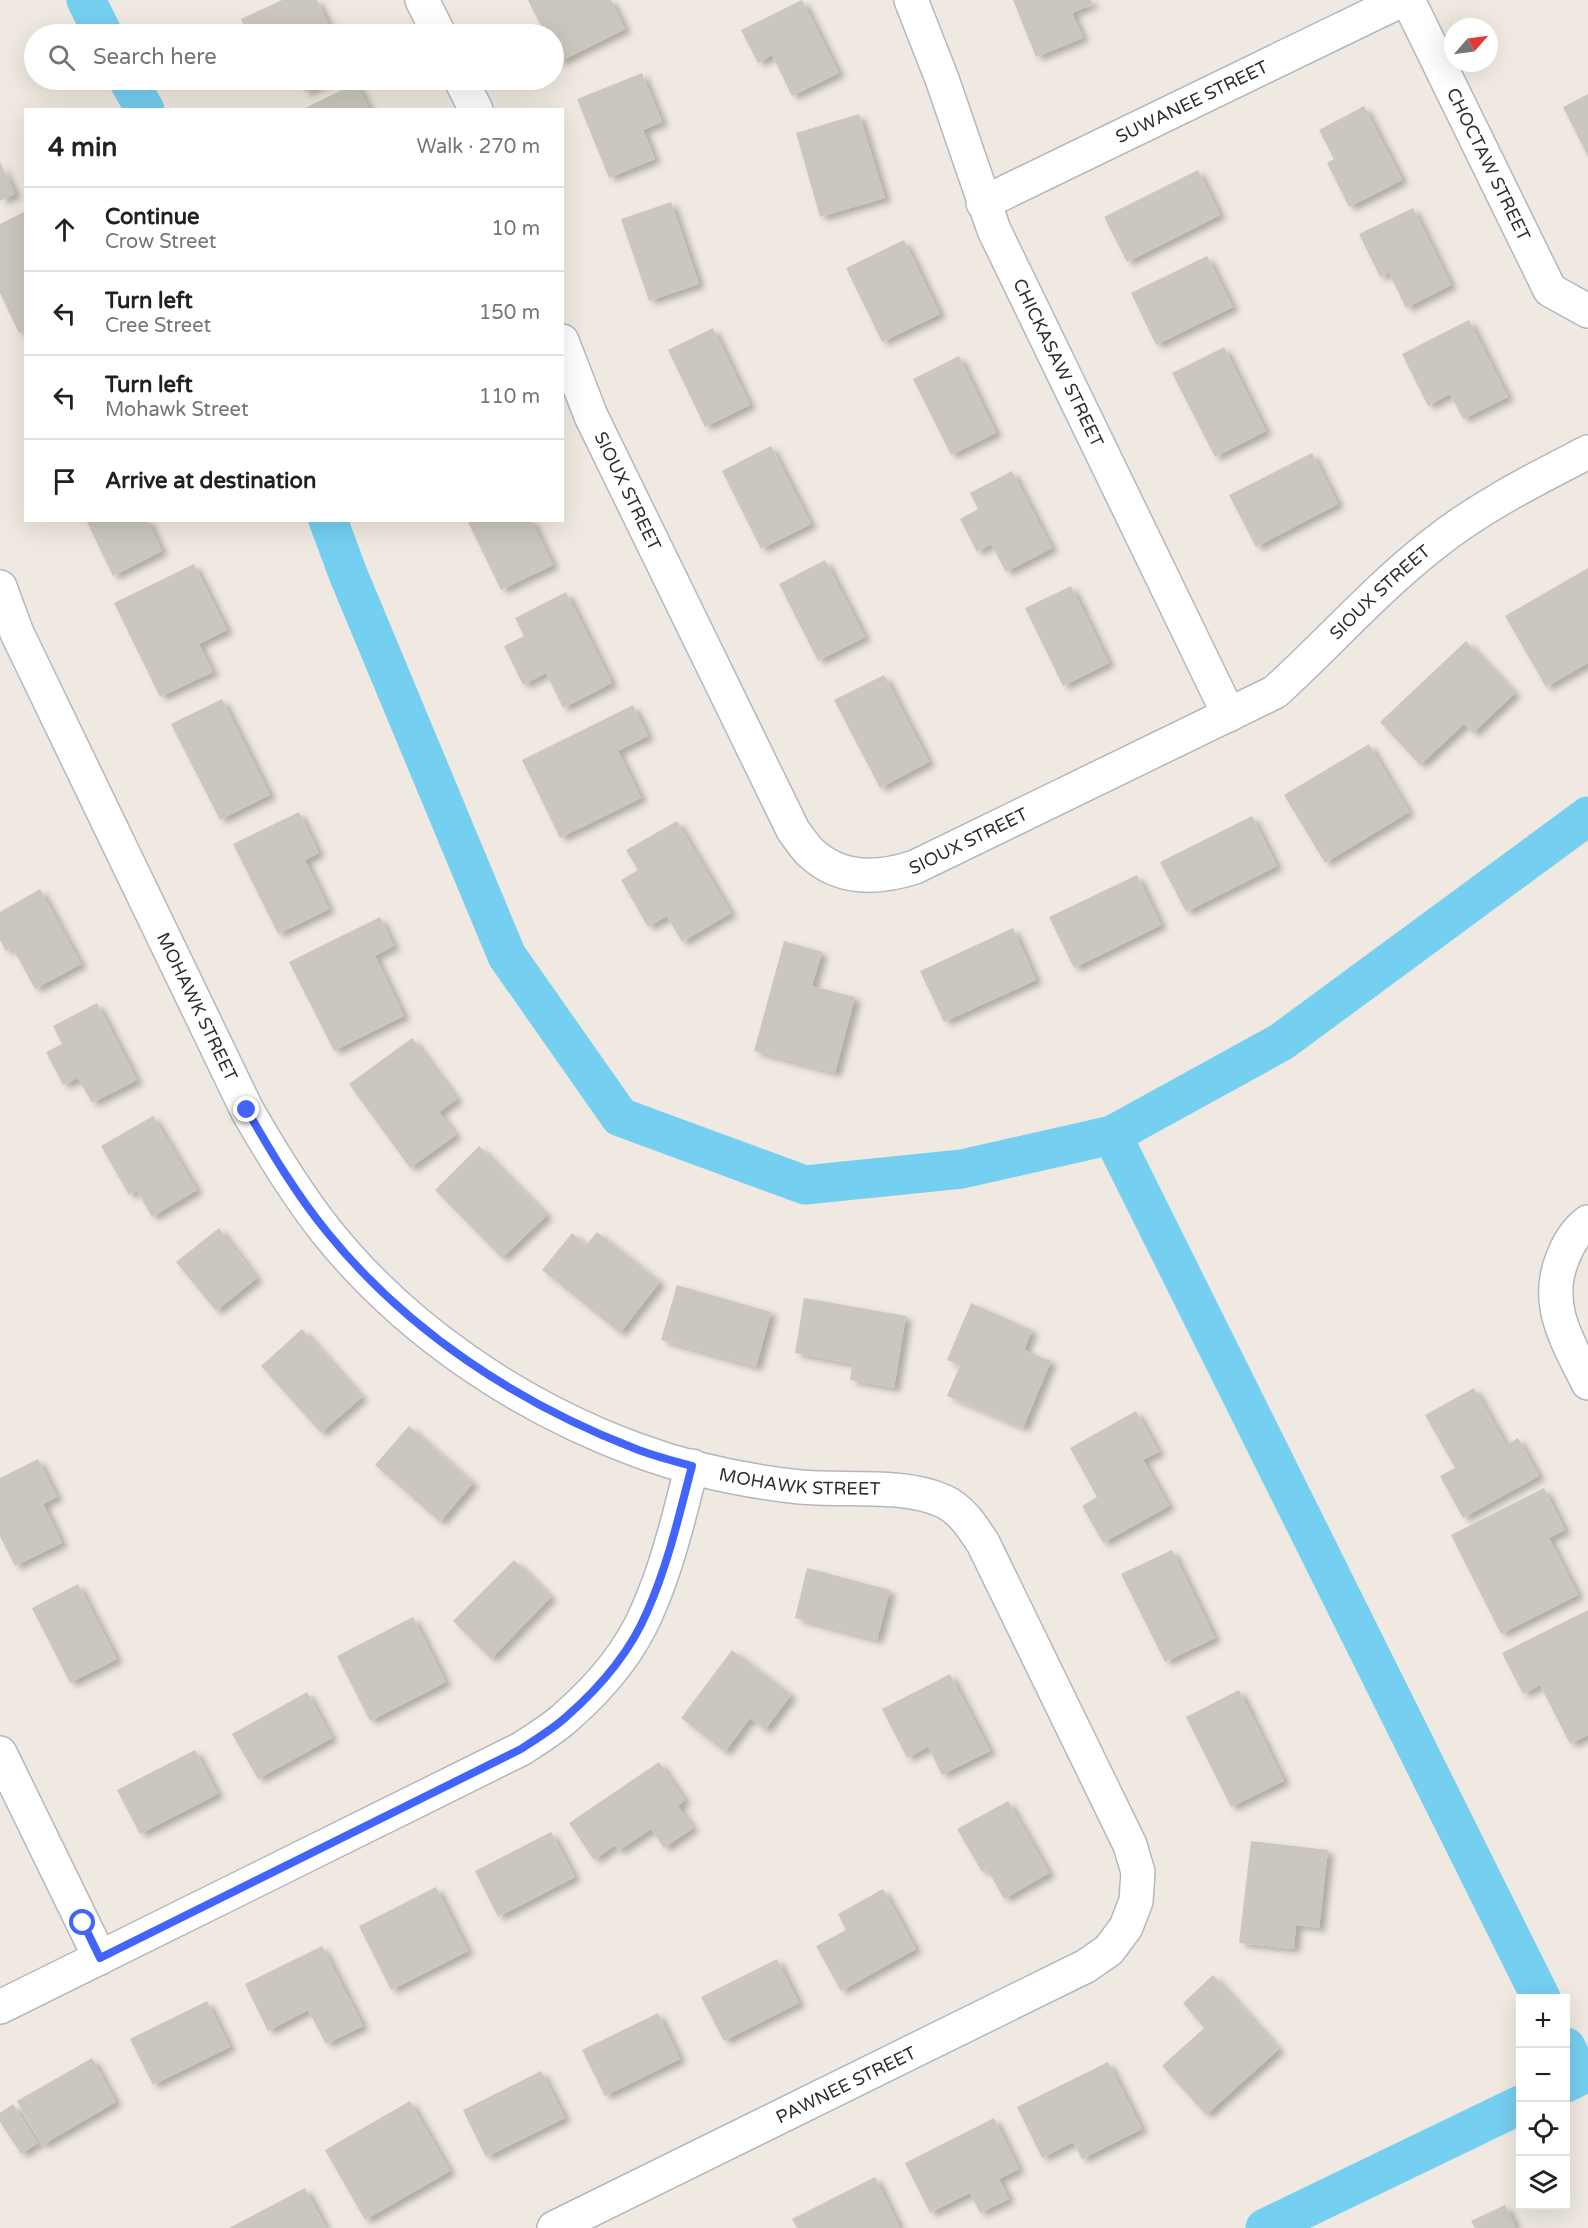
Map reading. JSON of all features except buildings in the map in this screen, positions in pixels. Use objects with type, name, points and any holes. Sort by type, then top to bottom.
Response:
[{"type":"street","points":[[422,0],[434,24]]},
{"type":"street","name":"CHICKASAW STREET","points":[[910,0],[942,79],[994,230],[1228,715]]},
{"type":"street","name":"SUWANEE STREET","points":[[983,203],[1402,0]]},
{"type":"street","name":"CHOCTAW STREET","points":[[1408,0],[1550,290],[1588,311]]},
{"type":"street","points":[[466,90],[475,108]]},
{"type":"street","name":"SIOUX STREET","points":[[564,346],[591,416],[793,830],[811,853],[835,868],[862,876],[890,875],[915,867],[1275,692],[1302,668],[1352,616],[1432,545],[1498,500],[1588,452]]},
{"type":"street","name":"MOHAWK STREET","points":[[0,587],[9,637],[247,1110],[276,1161],[328,1233],[367,1277],[410,1317],[480,1371],[556,1415],[637,1450],[692,1466],[741,1478],[800,1487],[918,1492],[945,1502],[967,1519],[983,1542],[1130,1845],[1138,1872],[1137,1901],[1126,1928]]},
{"type":"street","points":[[1588,1222],[1567,1246],[1557,1273],[1555,1300],[1564,1334],[1588,1383]]},
{"type":"street","points":[[0,2007],[521,1749],[565,1719],[602,1681],[647,1614],[666,1565],[692,1466]]},
{"type":"street","points":[[0,1753],[100,1958]]},
{"type":"street","name":"PAWNEE STREET","points":[[554,2228],[1086,1966],[1109,1950],[1126,1928]]},
{"type":"waterway","points":[[86,0],[98,24]]},
{"type":"waterway","points":[[134,90],[144,108]]},
{"type":"waterway","points":[[329,522],[348,574],[507,956],[620,1117],[805,1185],[962,1169],[1112,1135]]},
{"type":"waterway","points":[[1539,1994],[1112,1135],[1281,1042],[1588,816]]},
{"type":"waterway","points":[[1570,2055],[1580,2076],[1570,2081]]},
{"type":"waterway","points":[[1265,2228],[1516,2107]]},
{"type":"route","points":[[83,1923],[100,1958],[521,1749],[565,1719],[602,1681],[647,1614],[666,1565],[692,1466],[637,1450],[556,1415],[480,1371],[410,1317],[367,1277],[328,1233],[276,1161],[247,1110]]}]
